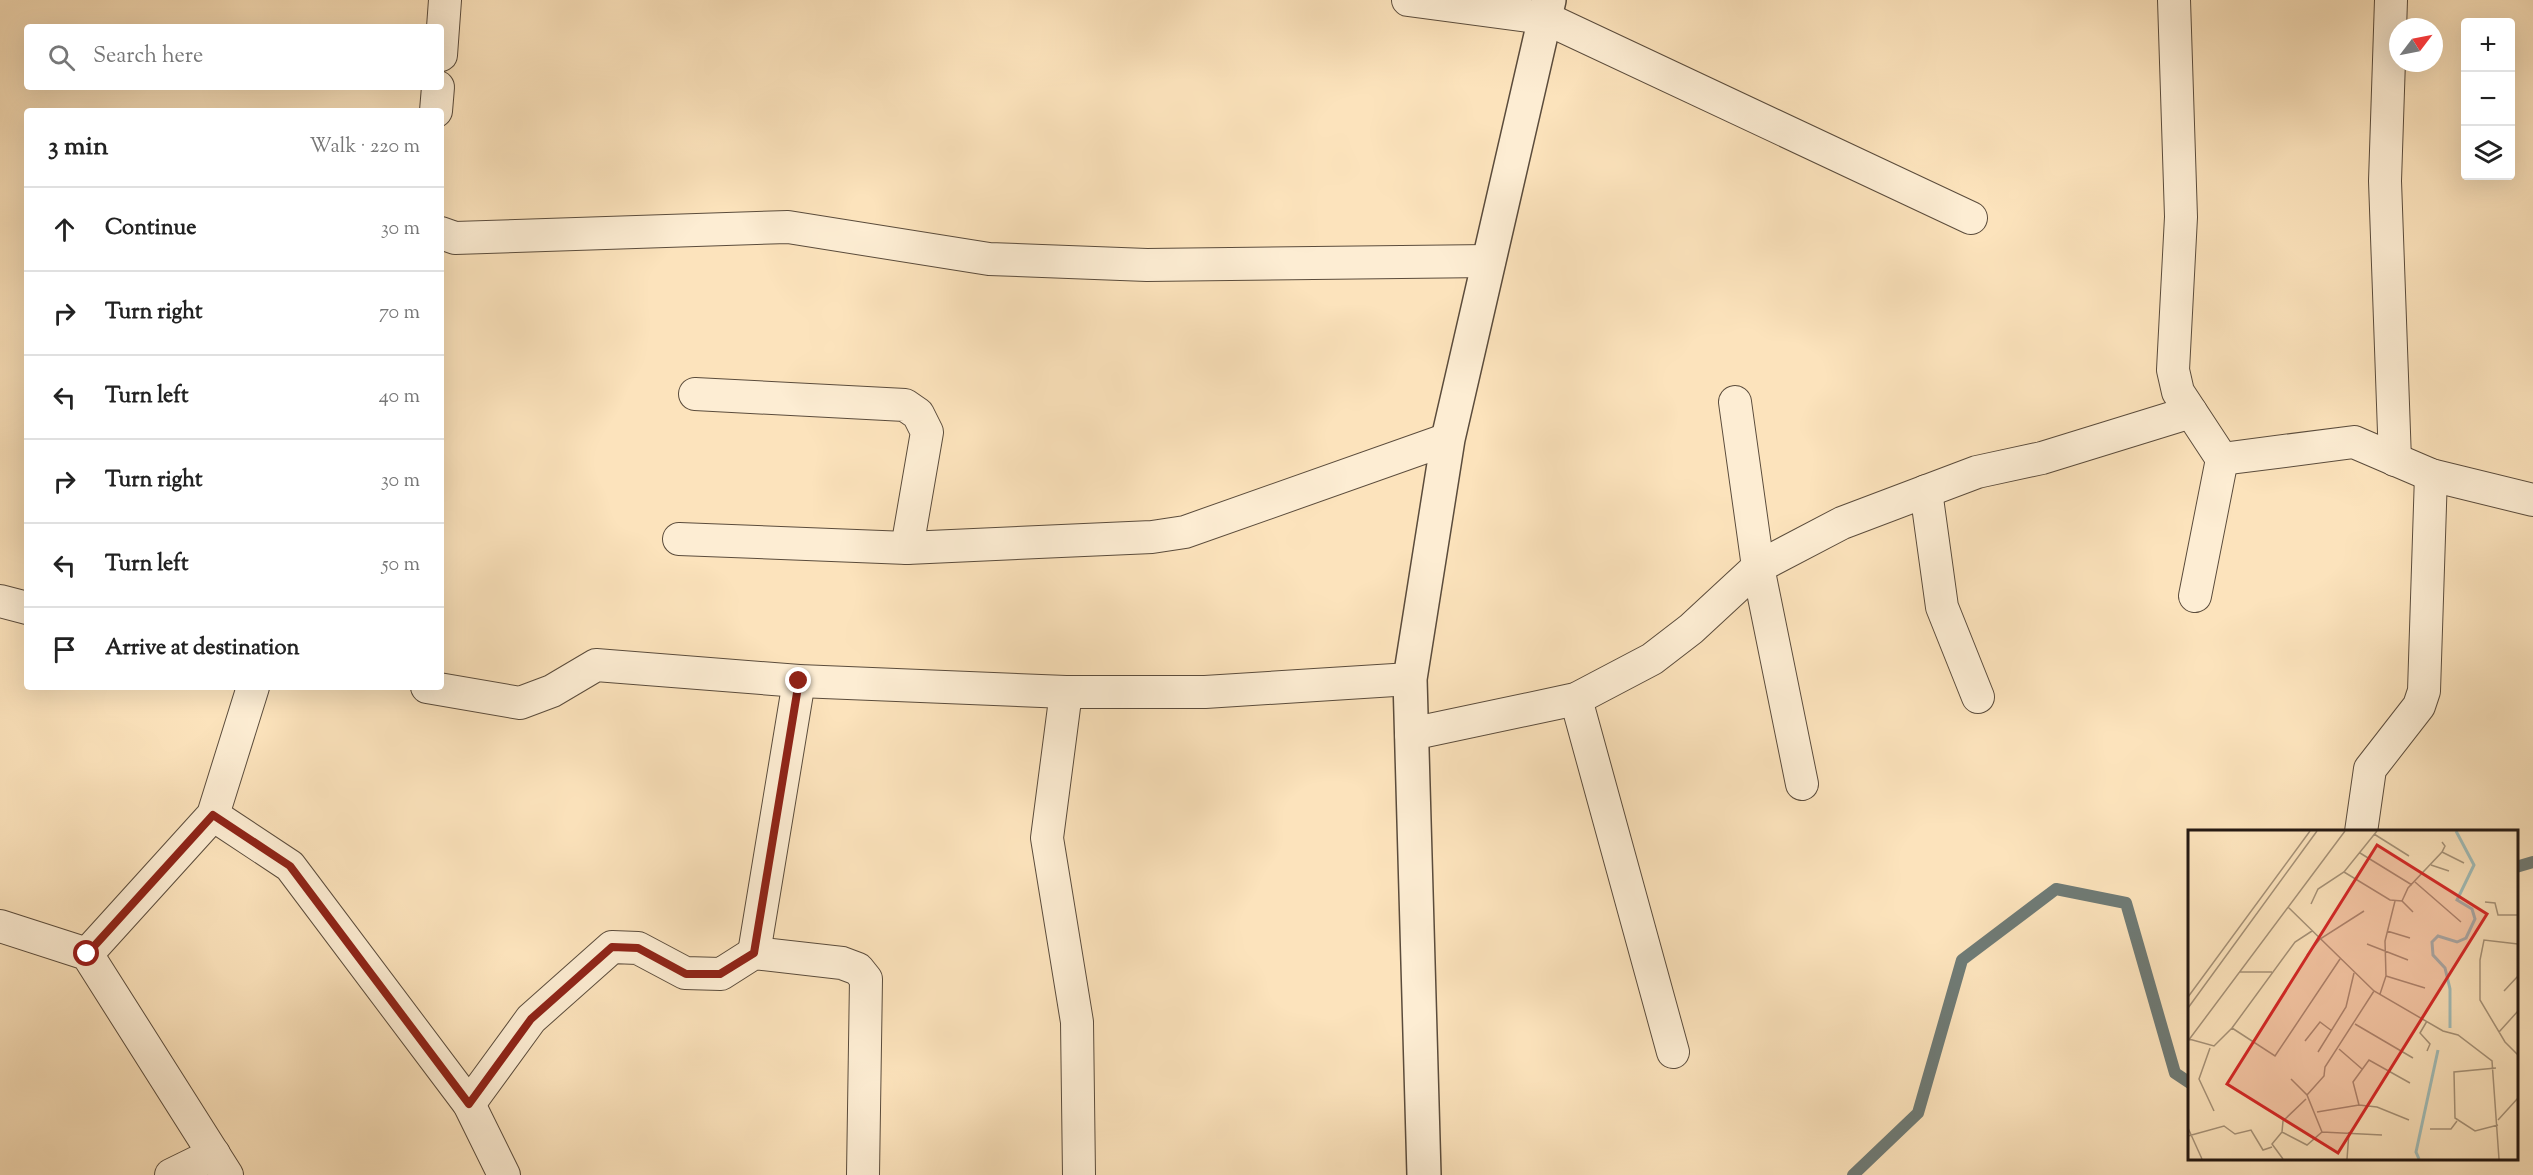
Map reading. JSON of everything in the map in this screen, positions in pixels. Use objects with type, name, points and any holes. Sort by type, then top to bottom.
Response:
[{"type":"street","points":[[444,24],[446,0]]},
{"type":"street","points":[[1408,0],[1547,9],[1971,218]]},
{"type":"street","points":[[2174,0],[2181,217],[2173,369],[2178,392],[2222,459],[2195,596]]},
{"type":"street","points":[[2391,0],[2385,182],[2395,460]]},
{"type":"street","points":[[1424,1175],[1410,679],[1448,439],[1547,9]]},
{"type":"street","points":[[436,108],[438,90]]},
{"type":"street","points":[[444,234],[455,238],[789,227],[988,259],[1147,265],[1489,261]]},
{"type":"street","points":[[695,394],[905,405],[918,414],[927,432],[907,548]]},
{"type":"street","points":[[1735,402],[1758,567],[1802,784]]},
{"type":"street","points":[[1411,734],[1576,699],[1652,659],[1690,629],[1758,567],[1842,523],[1977,472],[2043,458],[2192,412]]},
{"type":"street","points":[[679,539],[907,548],[1152,537],[1185,532],[1448,439]]},
{"type":"street","points":[[2222,459],[2354,442],[2431,476],[2533,500]]},
{"type":"street","points":[[2361,830],[2370,769],[2419,706],[2424,691],[2431,476]]},
{"type":"street","points":[[1926,491],[1942,607],[1978,697]]},
{"type":"street","points":[[0,601],[24,607]]},
{"type":"street","points":[[443,690],[520,704],[552,691],[596,665],[799,681],[1066,692],[1205,692],[1410,679]]},
{"type":"street","points":[[754,953],[799,681]]},
{"type":"street","points":[[87,954],[213,815],[252,690]]},
{"type":"street","points":[[1066,692],[1047,838],[1077,1022],[1079,1175]]},
{"type":"street","points":[[1576,699],[1673,1052]]},
{"type":"street","points":[[213,815],[290,866],[469,1104],[504,1175]]},
{"type":"street","points":[[0,926],[87,954],[220,1164],[171,1175]]},
{"type":"street","points":[[469,1104],[531,1019],[612,947],[638,948],[686,974],[720,974],[754,953],[842,963],[858,969],[866,979],[863,1175]]},
{"type":"waterway","points":[[2518,866],[2533,862]]},
{"type":"waterway","points":[[1853,1175],[1918,1113],[1962,960],[2056,889],[2126,903],[2175,1073],[2188,1082]]},
{"type":"route","points":[[87,954],[213,815],[290,866],[469,1104],[531,1019],[612,947],[638,948],[686,974],[720,974],[754,953],[799,681]]}]
